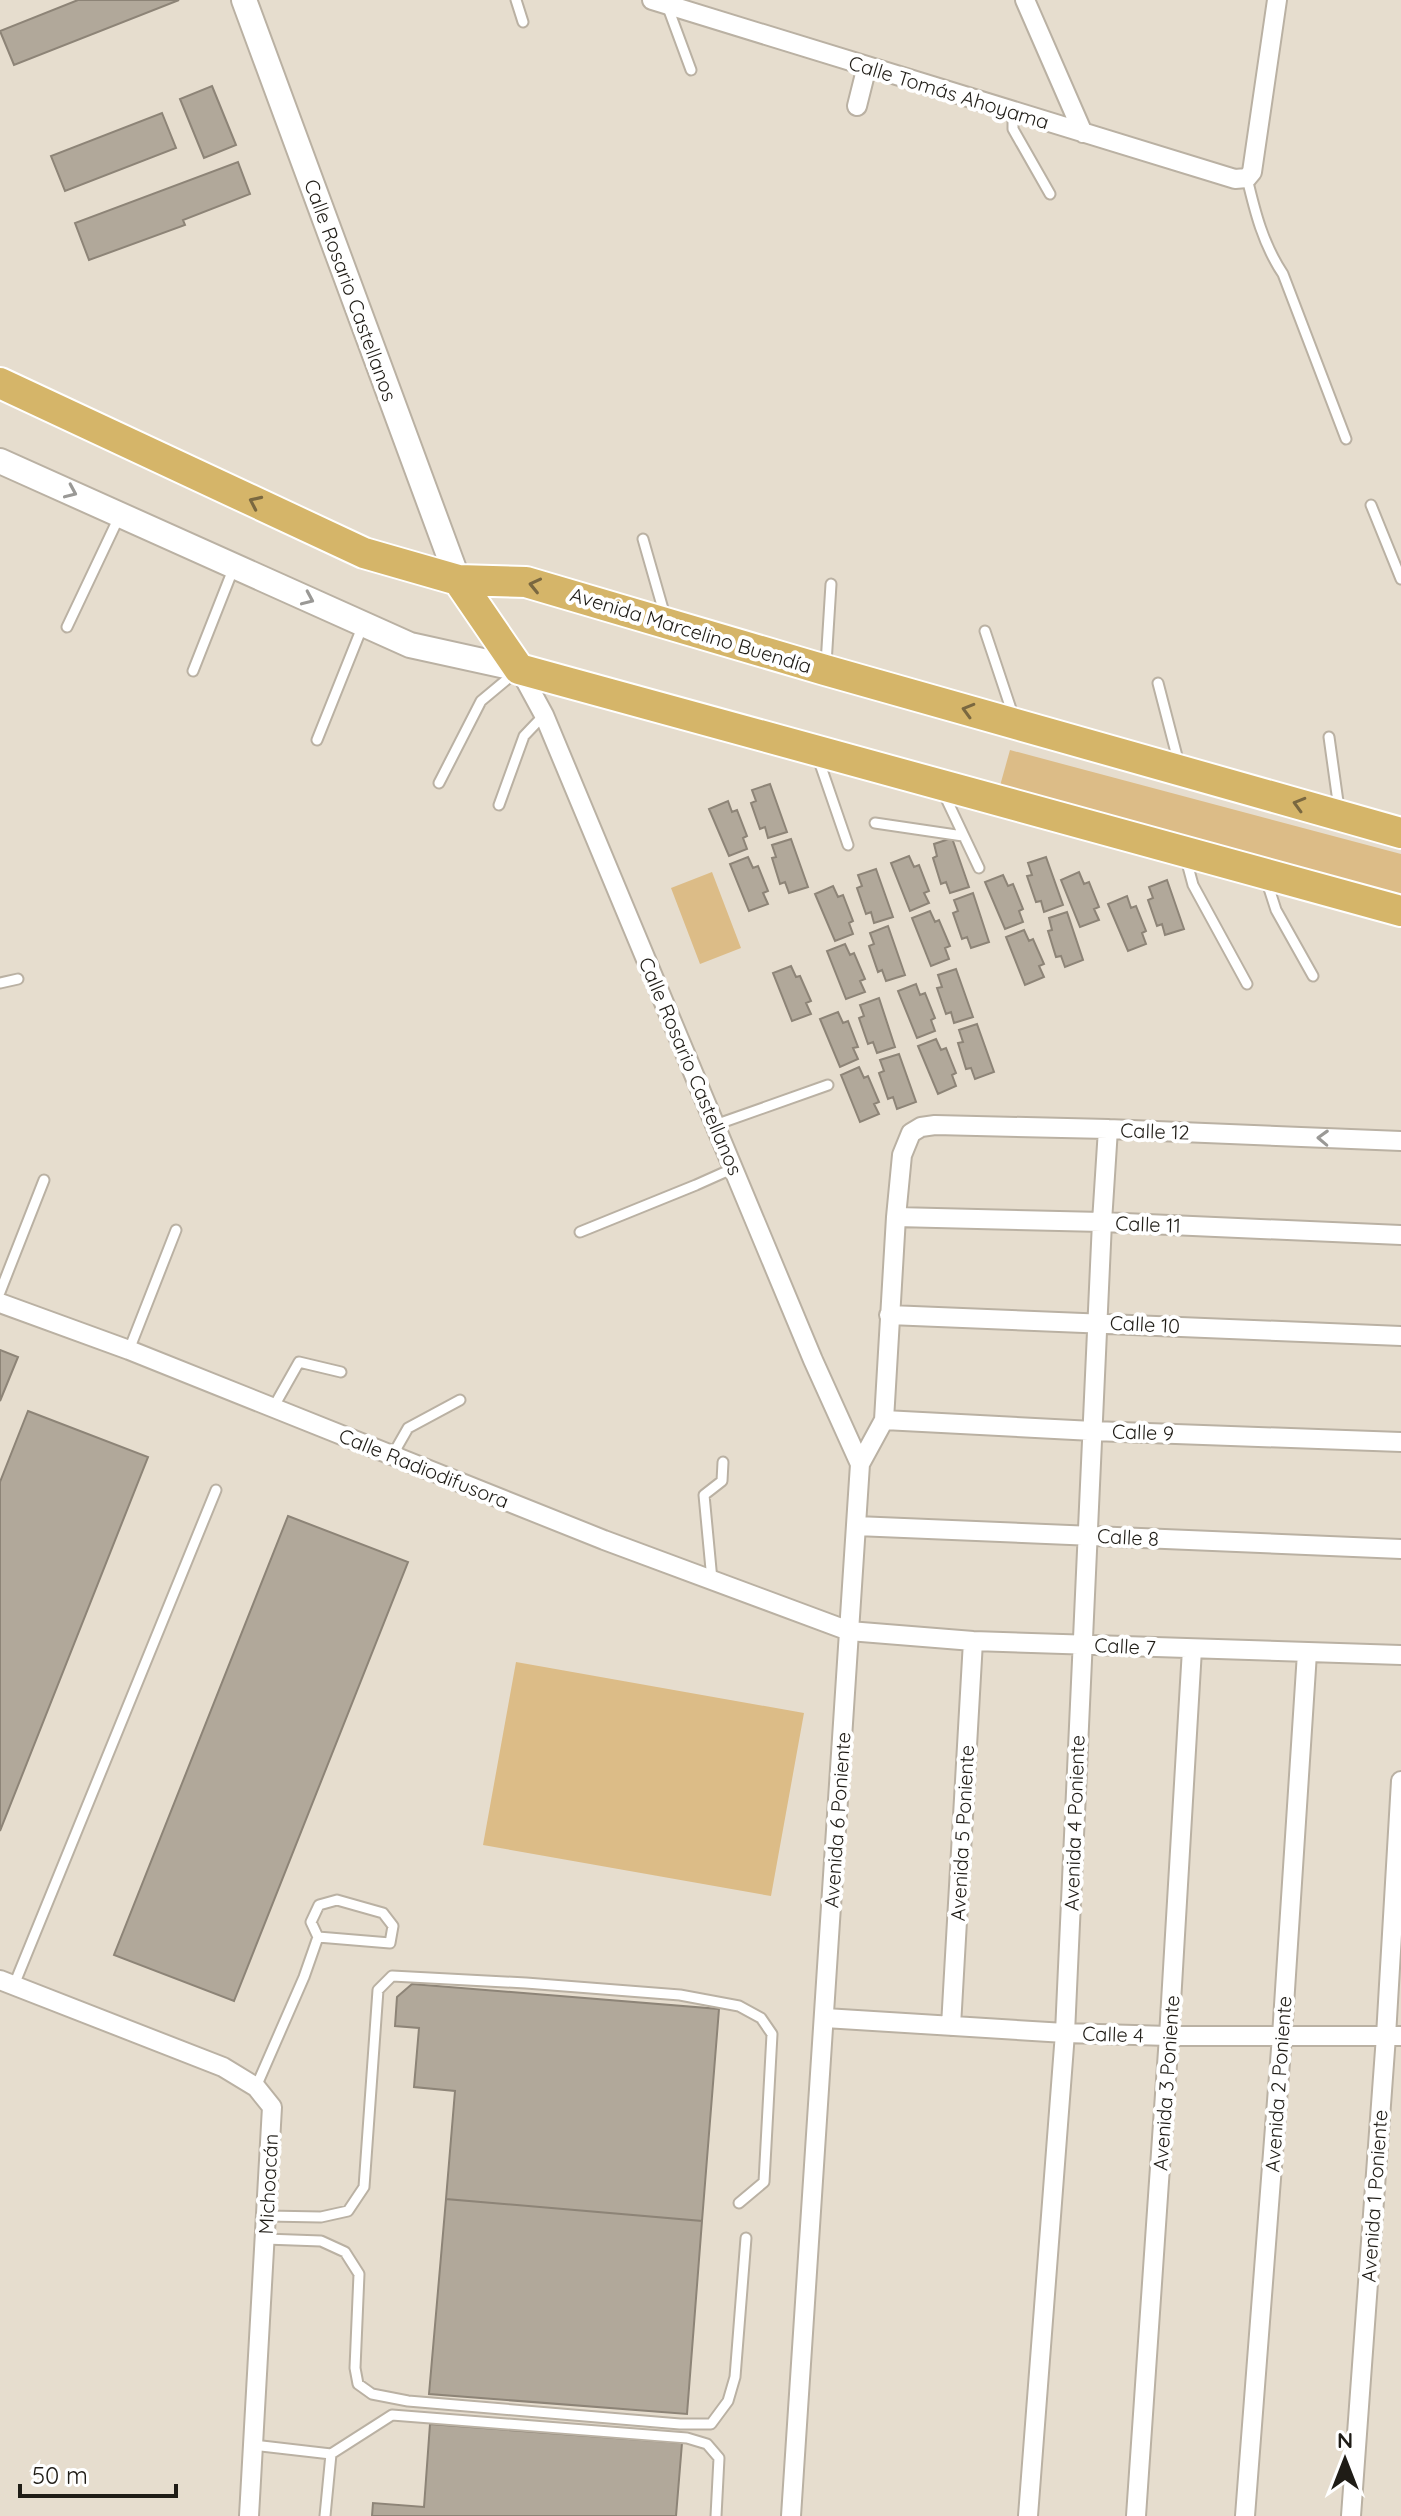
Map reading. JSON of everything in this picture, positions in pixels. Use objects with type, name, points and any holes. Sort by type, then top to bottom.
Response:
[{"type":"main road","name":"Avenida Marcelino Buendía","points":[[0,383],[364,553],[458,580],[526,582],[1401,833]]},
{"type":"main road","points":[[458,580],[519,669],[1401,911]]},
{"type":"street","name":"Calle Rosario Castellanos","points":[[244,0],[458,580]]},
{"type":"street","points":[[1025,0],[1083,133]]},
{"type":"street","points":[[1247,178],[1252,172],[1277,0]]},
{"type":"street","name":"Calle Tomás Ahoyama","points":[[659,2],[1235,179],[1247,178]]},
{"type":"street","points":[[857,106],[867,66]]},
{"type":"street","points":[[1,464],[410,645],[519,669]]},
{"type":"street","name":"Calle Rosario Castellanos","points":[[519,669],[544,715],[813,1360],[860,1464]]},
{"type":"street","name":"Calle 12","points":[[911,1133],[921,1127],[935,1125],[1401,1141]]},
{"type":"street","name":"Avenida 4 Poniente","points":[[1028,2516],[1065,2033],[1081,1644],[1108,1129]]},
{"type":"street","name":"Avenida 6 Poniente","points":[[791,2516],[860,1464],[884,1420],[896,1217],[902,1155],[911,1133]]},
{"type":"street","name":"Calle 11","points":[[896,1217],[1401,1235]]},
{"type":"street","name":"Calle Radiodifusora","points":[[0,1303],[129,1350],[604,1540],[849,1631]]},
{"type":"street","name":"Calle 10","points":[[889,1315],[1401,1336]]},
{"type":"street","name":"Calle 9","points":[[884,1420],[1401,1442]]},
{"type":"street","name":"Calle 8","points":[[856,1526],[1401,1549]]},
{"type":"street","name":"Calle 7","points":[[849,1631],[973,1641],[1401,1655]]},
{"type":"street","name":"Avenida 5 Poniente","points":[[951,2026],[973,1641]]},
{"type":"street","name":"Avenida 3 Poniente","points":[[1136,2516],[1192,1649]]},
{"type":"street","name":"Avenida 2 Poniente","points":[[1245,2516],[1282,2036],[1307,1653]]},
{"type":"street","name":"Avenida 1 Poniente","points":[[1351,2516],[1393,2036],[1401,1781]]},
{"type":"street","points":[[7,1982],[223,2067],[256,2087]]},
{"type":"street","name":"Calle 4","points":[[825,2018],[1065,2033],[1393,2036]]},
{"type":"street","name":"Michoacán","points":[[249,2516],[272,2107],[256,2087]]},
{"type":"lane","points":[[516,0],[523,22]]},
{"type":"lane","points":[[659,2],[691,70]]},
{"type":"lane","points":[[1013,112],[1013,129],[1050,194]]},
{"type":"lane","points":[[1247,178],[1260,228],[1283,274],[1346,439]]},
{"type":"lane","points":[[1371,505],[1401,579]]},
{"type":"lane","points":[[67,627],[120,515]]},
{"type":"lane","points":[[643,539],[668,623]]},
{"type":"lane","points":[[193,671],[235,566]]},
{"type":"lane","points":[[825,670],[831,584]]},
{"type":"lane","points":[[317,740],[364,624]]},
{"type":"lane","points":[[985,631],[1016,724]]},
{"type":"lane","points":[[439,783],[481,701],[519,669]]},
{"type":"lane","points":[[1158,683],[1181,770]]},
{"type":"lane","points":[[499,805],[524,736],[544,715]]},
{"type":"lane","points":[[1329,737],[1340,816]]},
{"type":"lane","points":[[815,749],[848,845]]},
{"type":"lane","points":[[940,784],[979,868]]},
{"type":"lane","points":[[875,823],[963,836]]},
{"type":"lane","points":[[1184,851],[1193,885],[1247,984]]},
{"type":"lane","points":[[1264,873],[1276,910],[1313,976]]},
{"type":"lane","points":[[0,983],[18,979]]},
{"type":"lane","points":[[715,1125],[828,1085]]},
{"type":"lane","points":[[580,1232],[734,1168]]},
{"type":"lane","points":[[0,1292],[44,1180]]},
{"type":"lane","points":[[129,1350],[176,1230]]},
{"type":"lane","points":[[273,1408],[299,1362],[341,1372]]},
{"type":"lane","points":[[392,1456],[408,1428],[460,1400]]},
{"type":"lane","points":[[712,1580],[704,1495],[722,1481],[723,1462]]},
{"type":"lane","points":[[7,1982],[216,1490]]},
{"type":"lane","points":[[256,2087],[318,1937],[311,1922],[319,1905],[337,1900],[383,1913],[393,1926],[390,1943],[318,1937]]},
{"type":"lane","points":[[267,2216],[321,2217],[348,2211],[364,2187],[378,1990],[392,1976],[680,1995],[739,2006],[761,2018],[772,2034],[764,2182],[739,2203]]},
{"type":"lane","points":[[265,2239],[321,2241],[345,2252],[359,2274],[355,2368],[358,2384],[372,2394],[408,2401],[711,2424],[728,2401],[735,2377],[746,2238]]},
{"type":"lane","points":[[253,2445],[331,2454],[392,2415],[687,2438],[707,2444],[719,2458],[716,2516]]},
{"type":"lane","points":[[325,2516],[331,2454]]},
{"type":"shaded area","points":[[1010,750],[1401,854],[1401,904],[998,793]]},
{"type":"shaded area","points":[[712,872],[741,948],[700,964],[671,888]]},
{"type":"shaded area","points":[[516,1662],[804,1713],[771,1896],[483,1845]]},
{"type":"building","points":[[78,0],[179,0],[14,65],[0,31]]},
{"type":"building","points":[[212,86],[236,145],[204,158],[180,99]]},
{"type":"building","points":[[162,113],[176,148],[65,191],[51,156]]},
{"type":"building","points":[[238,162],[250,194],[183,220],[185,225],[89,260],[75,223]]},
{"type":"building","points":[[770,784],[787,832],[768,838],[765,827],[760,829],[751,803],[756,801],[752,790]]},
{"type":"building","points":[[728,801],[732,812],[737,810],[747,836],[743,838],[747,849],[729,856],[709,809]]},
{"type":"building","points":[[952,838],[969,887],[950,893],[946,882],[941,884],[933,858],[937,856],[934,844]]},
{"type":"building","points":[[791,839],[808,887],[789,893],[785,882],[780,884],[772,858],[776,857],[772,845]]},
{"type":"building","points":[[909,856],[914,867],[919,865],[929,891],[924,893],[929,903],[910,911],[891,863]]},
{"type":"building","points":[[748,857],[753,868],[758,866],[768,891],[763,893],[768,904],[749,911],[730,864]]},
{"type":"building","points":[[1046,857],[1063,905],[1044,912],[1041,901],[1036,902],[1027,876],[1032,875],[1028,863]]},
{"type":"building","points":[[876,869],[893,917],[874,923],[871,912],[866,914],[857,888],[862,886],[858,875]]},
{"type":"building","points":[[1079,872],[1084,884],[1089,882],[1099,907],[1094,909],[1099,920],[1080,927],[1061,880]]},
{"type":"building","points":[[1003,875],[1008,886],[1013,884],[1023,909],[1019,911],[1023,922],[1005,929],[985,882]]},
{"type":"building","points":[[1167,880],[1184,929],[1165,935],[1162,924],[1157,926],[1148,900],[1153,898],[1149,887]]},
{"type":"building","points":[[833,886],[838,897],[843,895],[853,921],[849,923],[853,934],[835,941],[815,894]]},
{"type":"building","points":[[973,893],[989,942],[971,948],[967,937],[962,939],[953,913],[958,911],[954,900]]},
{"type":"building","points":[[1127,896],[1131,908],[1136,906],[1146,931],[1142,933],[1146,944],[1128,951],[1108,904]]},
{"type":"building","points":[[930,911],[935,922],[939,920],[950,946],[945,948],[949,959],[931,966],[912,918]]},
{"type":"building","points":[[1067,912],[1083,960],[1065,967],[1061,956],[1056,957],[1048,931],[1052,930],[1049,918]]},
{"type":"building","points":[[888,926],[905,975],[886,981],[882,970],[878,972],[869,946],[874,944],[870,933]]},
{"type":"building","points":[[1024,930],[1029,941],[1033,939],[1044,964],[1039,966],[1044,977],[1025,985],[1006,937]]},
{"type":"building","points":[[845,944],[850,955],[854,953],[865,979],[860,981],[865,992],[846,999],[827,951]]},
{"type":"building","points":[[791,966],[796,977],[800,976],[811,1001],[806,1003],[811,1014],[792,1021],[773,973]]},
{"type":"building","points":[[956,969],[973,1017],[954,1023],[951,1012],[946,1014],[937,988],[942,987],[938,975]]},
{"type":"building","points":[[916,984],[920,995],[925,993],[935,1018],[931,1020],[935,1031],[917,1038],[898,991]]},
{"type":"building","points":[[879,998],[895,1047],[877,1053],[873,1042],[868,1044],[859,1018],[864,1016],[860,1005]]},
{"type":"building","points":[[838,1012],[843,1023],[848,1021],[858,1047],[853,1048],[858,1059],[840,1067],[820,1019]]},
{"type":"building","points":[[977,1024],[994,1072],[975,1079],[971,1068],[966,1069],[958,1043],[963,1042],[959,1030]]},
{"type":"building","points":[[936,1039],[941,1050],[946,1048],[956,1073],[952,1075],[956,1086],[938,1094],[918,1046]]},
{"type":"building","points":[[899,1054],[916,1102],[897,1109],[893,1097],[888,1099],[879,1073],[884,1071],[880,1060]]},
{"type":"building","points":[[859,1067],[864,1078],[868,1076],[879,1102],[874,1104],[879,1114],[860,1122],[841,1075]]},
{"type":"building","points":[[0,1350],[18,1357],[0,1401]]},
{"type":"building","points":[[28,1411],[148,1457],[0,1831],[0,1482]]},
{"type":"building","points":[[288,1516],[408,1562],[234,2001],[114,1955]]},
{"type":"building","points":[[412,1984],[719,2009],[702,2221],[446,2199],[455,2091],[414,2087],[419,2028],[395,2026],[397,1997]]},
{"type":"building","points":[[446,2199],[702,2221],[687,2414],[429,2394]]},
{"type":"building","points":[[430,2424],[682,2443],[676,2516],[372,2516],[373,2503],[424,2507]]}]
